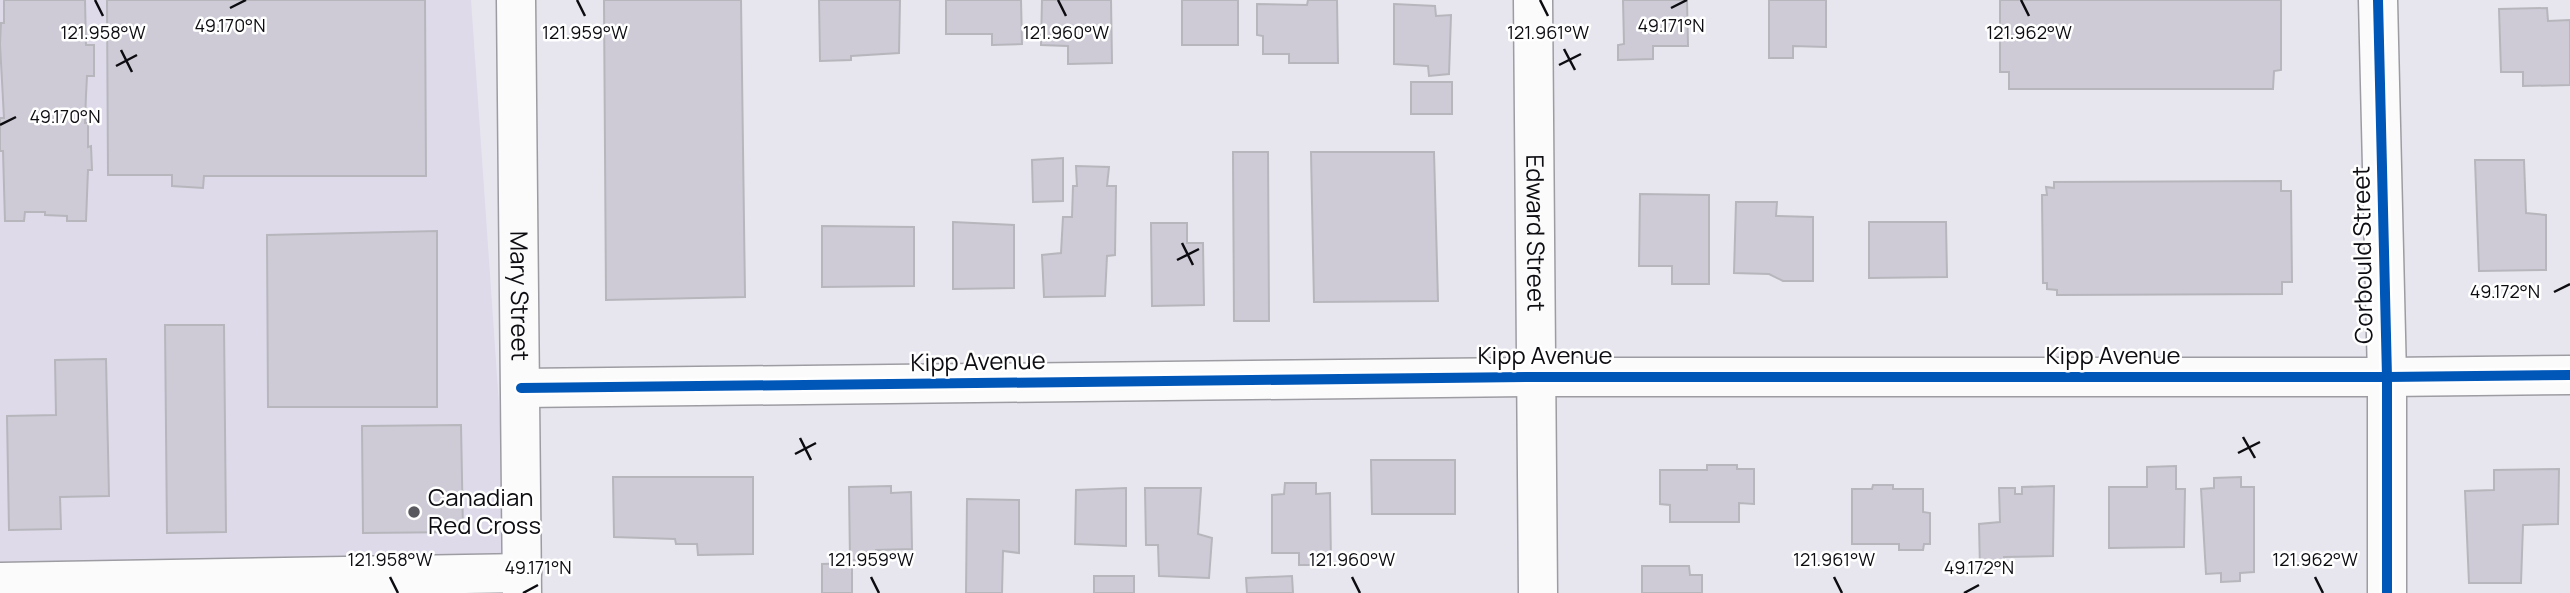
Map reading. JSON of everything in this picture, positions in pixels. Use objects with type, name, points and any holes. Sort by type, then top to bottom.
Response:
[{"type":"street","name":"Mary Street","points":[[516,0],[522,583]]},
{"type":"street","name":"Edward Street","points":[[1533,0],[1538,593]]},
{"type":"street","name":"Corbould Street","points":[[2378,0],[2387,377],[2387,593]]},
{"type":"street","name":"Kipp Avenue","points":[[521,388],[1535,377],[2570,375]]},
{"type":"street","points":[[0,582],[522,583]]},
{"type":"shaded area","points":[[0,0],[471,0],[512,593],[0,593]]},
{"type":"building","points":[[4,0],[85,0],[86,45],[94,45],[94,76],[87,76],[86,95],[85,123],[88,123],[92,170],[88,170],[86,221],[67,221],[67,216],[45,215],[45,212],[25,212],[24,221],[5,221],[3,151],[0,151],[0,118],[4,118],[0,44]]},
{"type":"building","points":[[107,0],[425,0],[426,176],[204,176],[203,188],[172,186],[172,175],[108,175]]},
{"type":"building","points":[[604,0],[741,0],[745,297],[606,300]]},
{"type":"building","points":[[819,0],[900,0],[899,53],[851,56],[851,60],[820,61]]},
{"type":"building","points":[[946,0],[1021,0],[1022,44],[992,45],[992,34],[946,34]]},
{"type":"building","points":[[1042,0],[1111,0],[1112,63],[1068,64],[1068,46],[1041,45]]},
{"type":"building","points":[[1182,0],[1238,0],[1238,45],[1182,45]]},
{"type":"building","points":[[1308,0],[1337,0],[1338,63],[1289,63],[1289,54],[1263,54],[1263,36],[1257,35],[1257,4],[1307,5]]},
{"type":"building","points":[[1623,0],[1687,0],[1688,46],[1653,46],[1653,59],[1618,60],[1618,45],[1624,44]]},
{"type":"building","points":[[1769,0],[1826,0],[1826,47],[1793,46],[1793,58],[1769,58]]},
{"type":"building","points":[[2000,0],[2281,0],[2281,70],[2274,71],[2273,89],[2009,89],[2009,72],[2000,72]]},
{"type":"building","points":[[1394,4],[1435,6],[1436,16],[1451,15],[1449,74],[1429,76],[1428,66],[1394,64]]},
{"type":"building","points":[[2547,8],[2548,21],[2570,20],[2570,85],[2523,86],[2523,72],[2501,72],[2499,9]]},
{"type":"building","points":[[1411,82],[1452,82],[1452,114],[1411,114]]},
{"type":"building","points":[[1233,152],[1268,152],[1269,321],[1234,321]]},
{"type":"building","points":[[1311,152],[1434,152],[1438,301],[1314,302]]},
{"type":"building","points":[[1063,158],[1063,201],[1033,202],[1032,160]]},
{"type":"building","points":[[2475,160],[2524,160],[2526,213],[2546,215],[2546,270],[2479,271]]},
{"type":"building","points":[[1076,166],[1109,167],[1107,186],[1116,186],[1115,255],[1107,256],[1105,296],[1044,297],[1042,255],[1061,253],[1063,217],[1072,217],[1073,186],[1077,186]]},
{"type":"building","points":[[2281,181],[2281,191],[2291,191],[2292,282],[2282,282],[2282,294],[2057,295],[2057,290],[2047,289],[2047,283],[2043,283],[2042,195],[2047,195],[2046,187],[2054,188],[2054,182]]},
{"type":"building","points":[[1640,194],[1709,195],[1709,284],[1672,284],[1672,266],[1639,266]]},
{"type":"building","points":[[1736,202],[1777,202],[1776,216],[1813,217],[1813,281],[1783,281],[1769,274],[1734,273]]},
{"type":"building","points":[[953,222],[1014,225],[1014,288],[953,289]]},
{"type":"building","points":[[1869,222],[1946,222],[1947,277],[1869,278]]},
{"type":"building","points":[[1151,223],[1187,223],[1187,243],[1203,243],[1204,305],[1152,306]]},
{"type":"building","points":[[822,226],[914,227],[914,286],[822,287]]},
{"type":"building","points":[[437,231],[437,407],[268,407],[267,235]]},
{"type":"building","points":[[165,325],[224,325],[226,532],[167,533]]},
{"type":"building","points":[[106,359],[109,496],[60,497],[61,529],[9,530],[7,416],[56,415],[55,360]]},
{"type":"building","points":[[461,425],[463,532],[363,533],[362,426]]},
{"type":"building","points":[[1371,460],[1455,460],[1455,514],[1372,514]]},
{"type":"building","points":[[1707,465],[1737,465],[1737,469],[1754,469],[1754,504],[1739,503],[1739,522],[1670,522],[1670,505],[1660,504],[1660,470],[1707,470]]},
{"type":"building","points":[[2176,466],[2176,489],[2185,489],[2184,547],[2109,548],[2109,487],[2147,487],[2147,467]]},
{"type":"building","points":[[2559,469],[2558,524],[2523,525],[2521,583],[2469,583],[2465,491],[2494,490],[2494,470]]},
{"type":"building","points":[[613,477],[753,477],[753,554],[698,555],[697,544],[676,544],[675,539],[614,537]]},
{"type":"building","points":[[2241,477],[2241,487],[2254,487],[2254,572],[2240,573],[2240,581],[2221,582],[2221,573],[2206,574],[2201,489],[2214,488],[2214,478]]},
{"type":"building","points":[[1285,483],[1316,483],[1316,494],[1330,493],[1331,565],[1299,565],[1299,553],[1272,553],[1272,495],[1284,494]]},
{"type":"building","points":[[1873,485],[1893,485],[1893,489],[1923,489],[1923,512],[1930,513],[1930,544],[1924,544],[1923,550],[1899,550],[1899,544],[1852,544],[1852,489],[1872,489]]},
{"type":"building","points":[[891,486],[891,493],[911,492],[912,549],[876,550],[876,560],[850,560],[849,487]]},
{"type":"building","points":[[2054,486],[2053,556],[2004,557],[2004,569],[1980,569],[1979,524],[2000,522],[1999,488],[2015,488],[2015,494],[2022,494],[2022,487]]},
{"type":"building","points":[[1126,488],[1126,546],[1075,544],[1076,490]]},
{"type":"building","points":[[1145,488],[1201,488],[1198,534],[1212,538],[1209,578],[1159,576],[1158,545],[1146,545]]},
{"type":"building","points":[[967,499],[1019,500],[1019,553],[1003,551],[1002,593],[966,593]]},
{"type":"building","points":[[852,563],[852,593],[822,593],[822,564]]},
{"type":"building","points":[[1642,566],[1689,566],[1690,575],[1702,575],[1702,593],[1642,593]]},
{"type":"building","points":[[1094,576],[1134,576],[1134,593],[1094,593]]},
{"type":"building","points":[[1292,576],[1293,593],[1247,593],[1246,578]]},
{"type":"cycle path","points":[[2378,0],[2387,377],[2387,593]]},
{"type":"cycle path","points":[[521,388],[1535,377],[2570,375]]},
{"type":"place","name":"Canadian Red Cross","points":[[414,512]]}]
